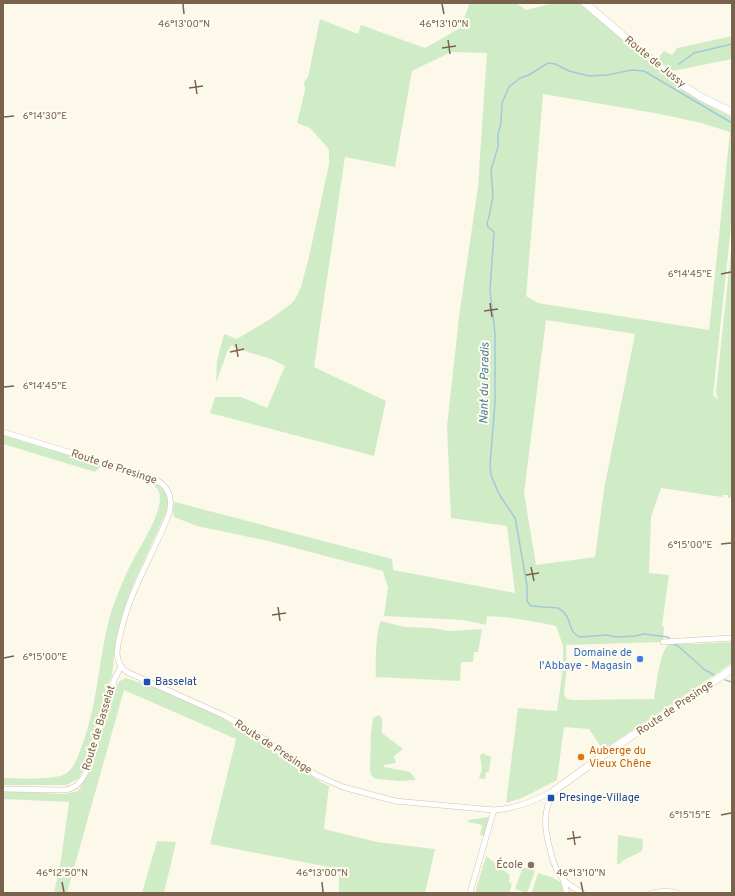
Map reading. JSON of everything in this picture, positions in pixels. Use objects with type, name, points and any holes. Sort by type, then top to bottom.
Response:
[{"type":"street","name":"Route de Jussy","points":[[584,3],[679,82],[701,97],[732,112]]},
{"type":"street","name":"Route de Presinge","points":[[3,432],[153,478],[162,482],[167,490],[170,502],[169,514],[135,587],[126,612],[117,654],[121,667],[135,676],[206,707],[243,726],[325,780],[364,793],[395,801],[494,810],[521,805],[555,790],[612,749],[732,669]]},
{"type":"street","points":[[662,642],[732,638]]},
{"type":"street","name":"Route de Basselat","points":[[3,788],[64,790],[73,788],[79,784],[87,770],[115,678],[121,667]]},
{"type":"street","points":[[555,790],[545,816],[545,829],[552,858],[563,879],[567,893]]},
{"type":"street","points":[[470,893],[494,810]]},
{"type":"street","points":[[563,879],[583,893]]},
{"type":"street","points":[[652,893],[677,893]]},
{"type":"green space","points":[[470,3],[516,3],[526,10],[554,3],[579,3],[677,86],[708,105],[732,117],[732,217],[713,395],[718,400],[716,392],[732,241],[732,498],[728,498],[728,495],[723,495],[722,497],[661,488],[651,517],[649,573],[669,575],[662,626],[664,627],[663,642],[566,645],[567,666],[564,695],[567,699],[573,700],[654,699],[663,653],[669,644],[732,642],[732,663],[603,750],[589,729],[564,727],[557,780],[522,798],[506,803],[518,708],[557,711],[563,667],[563,646],[556,626],[487,616],[486,625],[463,620],[384,616],[388,588],[383,571],[268,541],[197,526],[174,517],[173,508],[175,502],[392,559],[393,570],[515,593],[507,526],[451,518],[447,427],[459,317],[478,187],[487,53],[451,52],[412,71],[395,167],[345,157],[314,367],[386,401],[374,456],[210,413],[215,397],[241,397],[267,408],[285,366],[271,359],[235,348],[232,345],[227,352],[216,383],[217,361],[224,334],[237,339],[272,318],[292,303],[301,287],[329,164],[329,150],[327,147],[310,128],[297,123],[305,90],[304,82],[308,77],[320,19],[358,34],[361,25],[425,48],[460,28]],"holes":[[[543,94],[660,114],[701,123],[730,132],[709,330],[538,303],[526,296]],[[546,320],[635,334],[604,489],[595,557],[536,565],[524,493]]]},
{"type":"green space","points":[[732,36],[732,59],[673,71],[657,59],[664,51],[672,55],[677,48]]},
{"type":"green space","points":[[3,435],[146,478],[157,484],[164,491],[167,501],[166,513],[126,603],[116,638],[112,676],[106,691],[84,767],[79,778],[67,785],[3,785],[3,778],[56,777],[68,772],[74,764],[87,731],[95,696],[107,626],[112,609],[126,573],[156,516],[160,497],[158,490],[148,482],[100,467],[95,472],[3,444]]},
{"type":"green space","points":[[381,621],[404,627],[433,628],[449,631],[482,629],[478,652],[474,652],[473,662],[461,662],[460,681],[376,677],[377,639]]},
{"type":"green space","points":[[126,678],[162,690],[223,718],[254,735],[253,737],[319,781],[329,786],[324,829],[377,842],[435,849],[425,893],[339,893],[339,869],[210,844],[236,739],[124,690],[67,893],[54,893],[61,860],[69,802],[3,799],[3,791],[64,794],[78,791],[85,779],[95,754],[114,689],[120,681]]},
{"type":"green space","points":[[379,715],[382,719],[382,733],[403,749],[394,756],[396,763],[384,765],[384,767],[410,772],[416,780],[400,781],[377,779],[373,777],[370,771],[371,734],[373,718]]},
{"type":"green space","points":[[485,753],[485,755],[491,756],[489,772],[486,772],[485,779],[479,778],[482,770],[480,755]]},
{"type":"green space","points":[[489,817],[484,836],[480,835],[482,825],[468,822],[468,820]]},
{"type":"green space","points":[[618,835],[643,839],[642,851],[622,861],[620,864],[617,864]]},
{"type":"green space","points":[[157,841],[176,842],[164,893],[142,893]]},
{"type":"green space","points":[[486,856],[510,875],[509,882],[512,884],[509,893],[475,893]]},
{"type":"green space","points":[[523,867],[535,871],[527,893],[515,889]]},
{"type":"green space","points":[[538,873],[559,881],[563,887],[563,892],[532,892]]},
{"type":"waterway","name":"Nant du Paradis","points":[[679,64],[694,53],[732,44]]},
{"type":"waterway","name":"Nant du Paradis","points":[[670,640],[668,637],[644,634],[616,637],[607,635],[580,637],[576,635],[571,628],[563,611],[558,608],[531,606],[527,601],[527,586],[515,518],[499,494],[491,475],[490,465],[495,402],[495,333],[490,291],[494,232],[488,227],[487,223],[493,196],[491,170],[498,147],[502,103],[509,87],[520,78],[529,75],[548,63],[555,64],[569,71],[589,76],[607,75],[632,70],[644,71],[732,123]]},
{"type":"waterway","name":"Nant du Paradis","points":[[672,643],[678,646],[705,670],[714,675]]},
{"type":"waterway","name":"Nant du Paradis","points":[[725,680],[732,682]]},
{"type":"place","name":"Domaine de l'Abbaye - Magasin","points":[[640,659]]},
{"type":"place","name":"Basselat","points":[[147,682]]},
{"type":"place","name":"Auberge du Vieux Chêne","points":[[581,757]]},
{"type":"place","name":"Presinge-Village","points":[[551,798]]},
{"type":"place","name":"École","points":[[531,865]]}]
